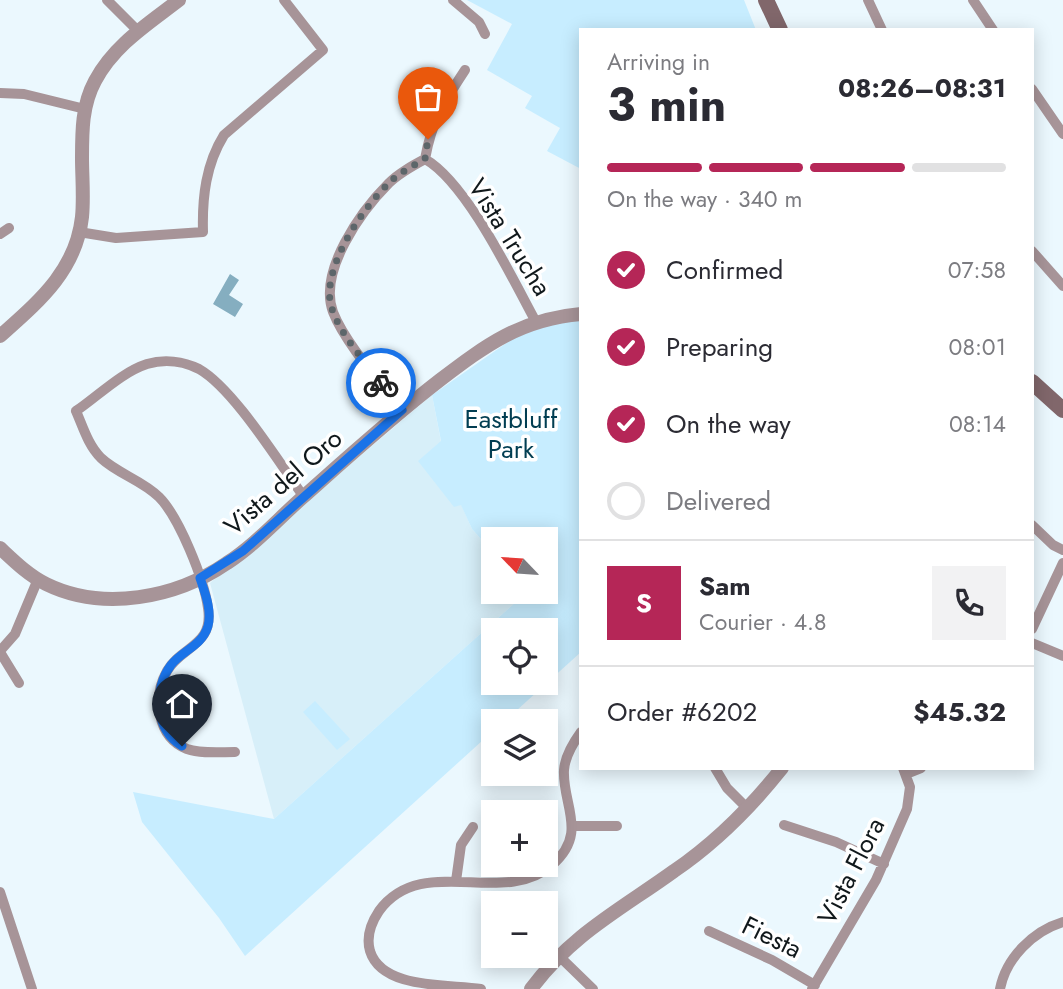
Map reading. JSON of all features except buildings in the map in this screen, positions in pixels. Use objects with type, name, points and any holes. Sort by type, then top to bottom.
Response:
[{"type":"main road","points":[[766,0],[779,28]]},
{"type":"main road","points":[[1034,384],[1063,410]]},
{"type":"street","points":[[107,0],[138,31]]},
{"type":"street","points":[[0,336],[43,298],[68,264],[79,232],[82,207],[82,134],[85,109],[94,83],[105,65],[138,31],[179,0]]},
{"type":"street","points":[[79,232],[116,238],[203,232],[202,213],[207,176],[224,135],[323,50],[284,0]]},
{"type":"street","points":[[453,0],[479,22],[485,34]]},
{"type":"street","points":[[868,0],[881,28]]},
{"type":"street","points":[[973,0],[992,28]]},
{"type":"street","points":[[402,410],[339,324],[330,301],[330,284],[340,255],[373,201],[400,173],[425,159],[430,132],[438,112],[465,70]]},
{"type":"street","points":[[1034,92],[1063,134]]},
{"type":"street","points":[[0,93],[24,94],[85,109]]},
{"type":"street","name":"Vista Trucha","points":[[425,159],[433,164],[467,204],[499,255],[536,323]]},
{"type":"street","points":[[1034,253],[1063,286]]},
{"type":"street","name":"Vista del Oro","points":[[0,548],[38,579],[71,594],[123,598],[168,591],[200,578],[243,551],[402,410],[485,346],[510,332],[547,319],[579,314]]},
{"type":"street","points":[[235,752],[187,749],[171,738],[165,730],[159,713],[161,691],[167,671],[174,661],[198,644],[208,626],[208,606],[200,578],[168,507],[146,486],[101,457],[86,435],[76,411],[141,366],[164,361],[191,366],[208,376],[242,412],[304,497]]},
{"type":"street","points":[[1034,527],[1053,545],[1063,550]]},
{"type":"street","points":[[1034,625],[1063,563]]},
{"type":"street","points":[[19,683],[0,651],[15,634],[38,579]]},
{"type":"street","points":[[1034,644],[1063,656]]},
{"type":"street","points":[[481,989],[399,984],[380,971],[370,952],[368,943],[372,924],[392,897],[421,884],[456,881],[517,882],[536,876],[560,858],[572,826],[564,772],[569,752],[579,735]]},
{"type":"street","points":[[716,770],[727,788],[747,808]]},
{"type":"street","points":[[531,989],[559,956],[598,922],[694,857],[747,808],[780,770]]},
{"type":"street","name":"Vista Flora","points":[[814,987],[884,864],[907,809],[910,788],[905,771]]},
{"type":"street","points":[[784,825],[836,842],[884,864]]},
{"type":"street","points":[[572,826],[617,826]]},
{"type":"street","points":[[456,881],[461,845],[473,827]]},
{"type":"street","points":[[0,892],[32,989]]},
{"type":"street","points":[[1000,989],[1014,958],[1042,932],[1063,922]]},
{"type":"street","name":"Fiesta","points":[[709,931],[772,960],[814,987]]},
{"type":"street","points":[[559,956],[593,989]]},
{"type":"shaded area","points":[[230,274],[239,280],[229,295],[243,304],[235,317],[213,304]]},
{"type":"shaded area","points":[[432,395],[441,442],[419,461],[461,504],[472,529],[481,539],[481,604],[514,604],[498,618],[481,618],[481,633],[274,819],[210,583]]},
{"type":"green space","points":[[467,0],[744,0],[755,28],[579,28],[579,168],[547,151],[560,128],[525,108],[532,96],[487,70],[512,24]]},
{"type":"green space","name":"Eastbluff Park","points":[[579,320],[579,654],[558,673],[558,618],[498,618],[514,604],[558,604],[558,527],[481,527],[481,539],[472,529],[461,505],[454,507],[418,461],[441,441],[432,395],[512,339],[547,325]]},
{"type":"green space","name":"Eastbluff Park","points":[[481,633],[481,695],[534,695],[518,709],[481,709],[481,742],[245,956],[219,918],[142,822],[133,792],[274,819]]},
{"type":"green space","points":[[315,701],[350,739],[337,750],[303,712]]},
{"type":"way so far","points":[[381,383],[339,324],[330,301],[330,284],[340,255],[358,222],[389,183],[400,173],[425,159],[428,139]]},
{"type":"route","points":[[182,746],[165,730],[159,713],[159,702],[167,671],[174,661],[198,644],[208,626],[208,606],[200,578],[243,551],[402,410],[381,383]]}]
